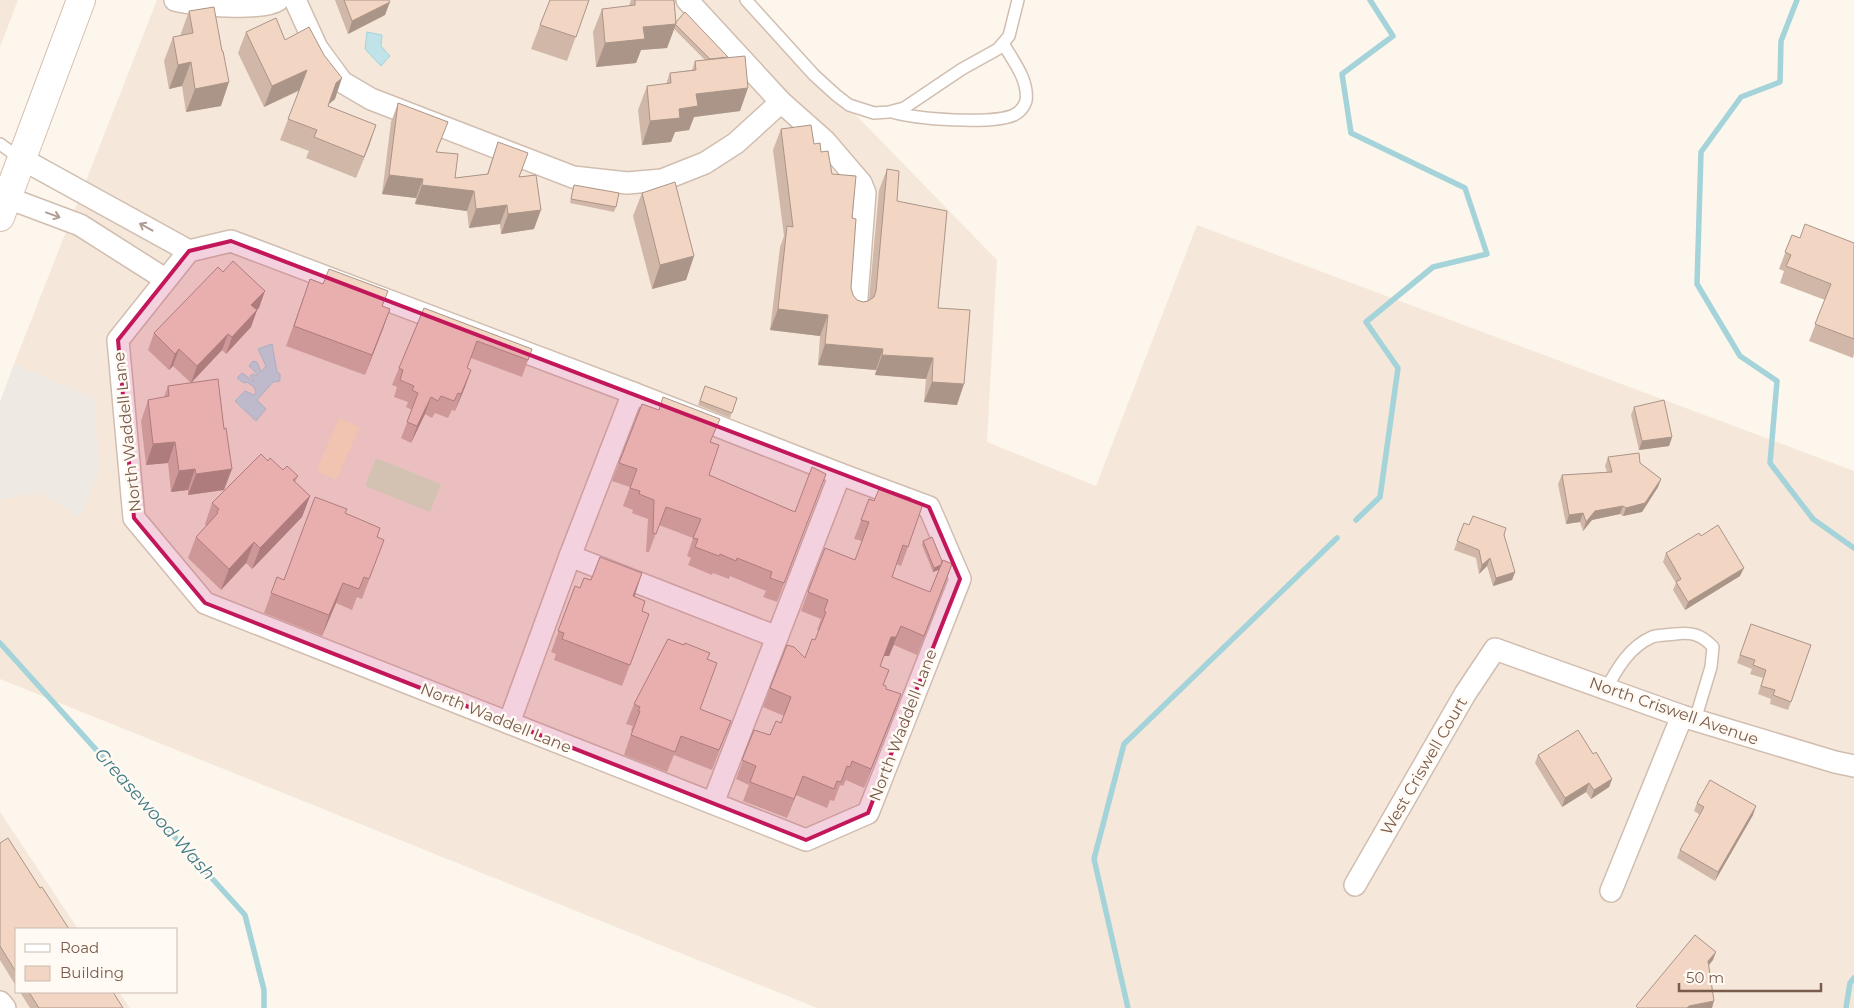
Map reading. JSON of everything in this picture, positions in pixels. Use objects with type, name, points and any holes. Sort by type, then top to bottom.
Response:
[{"type":"street","points":[[81,0],[4,207],[80,224],[165,279]]},
{"type":"street","points":[[175,0],[213,2],[238,7],[273,4],[278,0]]},
{"type":"street","points":[[686,0],[781,102],[826,141],[861,183],[865,193],[856,310]]},
{"type":"street","points":[[297,3],[317,48],[342,82],[370,99],[573,177],[628,183],[662,180],[705,163],[736,143],[781,102]]},
{"type":"street","points":[[22,160],[189,250]]},
{"type":"street","name":"North Waddell Lane","points":[[231,241],[929,507],[960,579],[868,814],[806,840],[205,603],[134,518],[118,340],[189,250],[231,241]]},
{"type":"street","points":[[509,723],[570,556],[634,393]]},
{"type":"street","points":[[713,803],[840,474]]},
{"type":"street","points":[[570,556],[777,637]]},
{"type":"street","name":"North Criswell Avenue","points":[[1495,649],[1688,718],[1834,762],[1854,766]]},
{"type":"street","name":"West Criswell Court","points":[[1355,885],[1465,694],[1495,649]]},
{"type":"street","points":[[1611,891],[1688,718]]},
{"type":"street","points":[[0,1002],[5,1008]]},
{"type":"lane","points":[[746,0],[814,75],[836,95],[849,105],[874,113],[904,108],[962,69],[990,55],[1004,44],[1009,36],[1018,0]]},
{"type":"lane","points":[[890,111],[903,115],[952,120],[1004,118],[1016,114],[1023,108],[1026,100],[1025,87],[1022,75],[1004,44]]},
{"type":"lane","points":[[0,144],[22,160]]},
{"type":"lane","points":[[1606,689],[1618,666],[1632,651],[1652,637],[1689,632],[1704,637],[1713,646],[1712,667],[1688,718]]},
{"type":"highlighted area","points":[[231,241],[929,507],[960,579],[868,813],[806,840],[205,603],[134,518],[118,340],[189,251]]},
{"type":"shaded area","points":[[0,0],[18,0],[0,47]]},
{"type":"shaded area","points":[[157,0],[744,0],[997,260],[987,442],[1096,486],[1197,225],[1854,471],[1854,1008],[817,1008],[0,679],[0,500],[40,492],[94,398],[14,364]]},
{"type":"shaded area","points":[[14,364],[94,398],[99,471],[80,518],[40,492],[0,500],[0,402]]},
{"type":"shaded area","points":[[0,812],[77,928],[15,928],[15,993],[120,993],[130,1008],[0,1008]]},
{"type":"green space","points":[[376,458],[441,484],[430,512],[365,486]]},
{"type":"sand","points":[[339,418],[360,427],[336,480],[316,471]]},
{"type":"water","points":[[367,32],[382,35],[381,46],[390,56],[381,66],[365,49]]},
{"type":"water","points":[[272,344],[280,381],[273,382],[257,400],[266,409],[256,421],[235,401],[245,391],[254,395],[256,392],[254,387],[237,378],[242,373],[253,381],[250,376],[253,374],[258,375],[249,366],[253,361],[257,362],[261,372],[266,366],[258,349]]},
{"type":"building","points":[[344,0],[389,0],[390,2],[352,21]]},
{"type":"building","points":[[550,0],[589,0],[576,37],[540,25]]},
{"type":"building","points":[[635,0],[674,0],[676,24],[643,27],[645,39],[605,43],[602,9],[635,5]]},
{"type":"building","points":[[214,7],[229,82],[195,89],[191,62],[178,65],[173,37],[193,33],[189,11]]},
{"type":"building","points":[[685,12],[728,57],[710,59],[675,24]]},
{"type":"building","points":[[276,18],[285,40],[309,27],[324,55],[342,78],[336,83],[328,106],[376,125],[364,157],[314,137],[317,130],[288,119],[307,70],[272,86],[246,32]]},
{"type":"building","points":[[745,56],[748,88],[696,94],[698,106],[679,109],[680,118],[650,121],[647,86],[671,83],[670,73],[696,70],[695,61]]},
{"type":"building","points":[[398,103],[448,122],[436,152],[458,154],[455,178],[488,174],[498,142],[528,153],[519,177],[536,175],[541,210],[508,214],[507,205],[476,209],[474,191],[422,185],[423,179],[389,175]]},
{"type":"building","points":[[811,125],[814,144],[820,143],[821,152],[828,151],[832,174],[856,176],[852,218],[856,219],[851,288],[857,300],[868,301],[874,297],[876,291],[887,169],[899,171],[897,201],[947,211],[938,308],[970,310],[964,384],[932,382],[933,358],[882,355],[883,349],[825,344],[828,315],[778,309],[787,226],[793,227],[781,129]]},
{"type":"building","points":[[675,182],[694,256],[660,265],[642,193]]},
{"type":"building","points":[[574,185],[619,193],[616,207],[571,199]]},
{"type":"building","points":[[1805,224],[1854,243],[1854,339],[1815,324],[1831,284],[1786,266],[1791,255],[1785,252],[1792,235],[1800,238]]},
{"type":"building","points":[[233,261],[265,291],[251,305],[257,310],[232,337],[228,334],[197,366],[179,349],[175,354],[154,333],[218,267],[223,272]]},
{"type":"building","points":[[329,269],[388,291],[382,306],[390,309],[372,355],[294,326],[310,279],[323,284]]},
{"type":"building","points":[[424,308],[532,349],[528,360],[477,341],[467,368],[471,370],[461,394],[458,393],[454,401],[441,396],[438,401],[431,397],[417,426],[407,422],[418,393],[412,390],[414,386],[400,380],[403,370],[399,368]]},
{"type":"building","points":[[218,379],[224,429],[226,428],[232,469],[196,474],[195,469],[179,471],[175,442],[153,444],[148,400],[169,396],[168,386]]},
{"type":"building","points":[[705,386],[737,398],[732,413],[700,401]]},
{"type":"building","points":[[663,397],[720,419],[710,442],[719,445],[709,475],[795,512],[812,467],[826,474],[784,583],[770,578],[772,572],[737,558],[736,561],[695,547],[698,539],[693,538],[701,519],[666,507],[656,534],[653,533],[654,500],[639,494],[640,491],[630,488],[637,469],[619,463],[642,404],[659,410]]},
{"type":"building","points":[[1664,400],[1672,437],[1642,441],[1634,407]]},
{"type":"building","points":[[1639,453],[1640,463],[1661,479],[1645,503],[1626,508],[1623,506],[1595,511],[1586,522],[1583,513],[1569,515],[1562,475],[1612,472],[1608,457]]},
{"type":"building","points":[[261,454],[268,461],[270,458],[283,470],[287,466],[298,476],[293,480],[310,496],[260,548],[254,542],[229,569],[196,537],[218,513],[219,509],[212,503]]},
{"type":"building","points":[[879,489],[890,493],[891,491],[923,504],[908,547],[903,545],[892,577],[930,592],[943,560],[952,564],[924,636],[901,626],[896,637],[891,637],[880,666],[889,670],[883,685],[886,686],[886,689],[901,694],[871,769],[852,761],[850,767],[847,766],[841,782],[837,781],[834,789],[803,776],[794,799],[750,782],[756,766],[742,760],[754,730],[770,735],[776,721],[781,723],[791,697],[770,688],[787,645],[794,647],[805,658],[812,639],[815,640],[826,612],[824,611],[828,600],[808,592],[825,548],[855,560],[869,522],[861,520],[869,499],[874,501]]},
{"type":"building","points":[[315,497],[347,509],[345,513],[380,528],[377,537],[384,540],[369,579],[364,577],[359,589],[343,583],[329,615],[271,593],[277,577],[284,580]]},
{"type":"building","points":[[1473,516],[1506,528],[1504,535],[1515,572],[1496,578],[1490,558],[1482,565],[1479,550],[1457,541],[1464,523],[1469,525]]},
{"type":"building","points":[[1718,525],[1744,568],[1688,602],[1676,582],[1681,579],[1666,553],[1699,533],[1701,536]]},
{"type":"building","points":[[932,537],[942,561],[941,565],[934,568],[923,541]]},
{"type":"building","points":[[600,557],[642,573],[633,596],[645,601],[642,611],[649,614],[630,665],[562,639],[564,633],[558,631],[575,586],[580,588],[584,578],[591,580]]},
{"type":"building","points":[[1751,624],[1811,645],[1791,702],[1773,695],[1775,690],[1761,686],[1766,670],[1753,665],[1755,660],[1740,655]]},
{"type":"building","points":[[668,639],[684,645],[685,643],[710,653],[707,659],[717,663],[700,709],[731,721],[719,750],[681,736],[675,752],[631,735],[640,711],[638,711],[640,707],[634,704]]},
{"type":"building","points":[[1578,730],[1593,754],[1596,752],[1612,779],[1594,790],[1589,783],[1565,798],[1538,755]]},
{"type":"building","points":[[1710,780],[1756,806],[1718,872],[1680,850],[1704,807],[1697,803]]},
{"type":"building","points":[[8,838],[68,928],[15,928],[15,970],[0,946],[0,843]]},
{"type":"building","points":[[1695,935],[1716,952],[1708,961],[1714,1001],[1687,1008],[1638,1008],[1636,1006]]},
{"type":"building","points":[[30,993],[114,993],[123,1008],[39,1008]]},
{"type":"waterway","points":[[1356,520],[1380,497],[1398,368],[1366,322],[1433,267],[1487,254],[1465,188],[1351,133],[1342,74],[1393,36],[1370,0]]},
{"type":"waterway","points":[[1797,0],[1781,41],[1780,82],[1741,97],[1701,152],[1697,284],[1740,356],[1777,381],[1770,463],[1813,519],[1854,548]]},
{"type":"waterway","points":[[1128,1008],[1094,859],[1124,744],[1337,538]]},
{"type":"waterway","name":"Greasewood Wash","points":[[0,643],[245,915],[264,990],[264,1008]]},
{"type":"waterway","points":[[1846,1008],[1850,983],[1854,978]]}]
